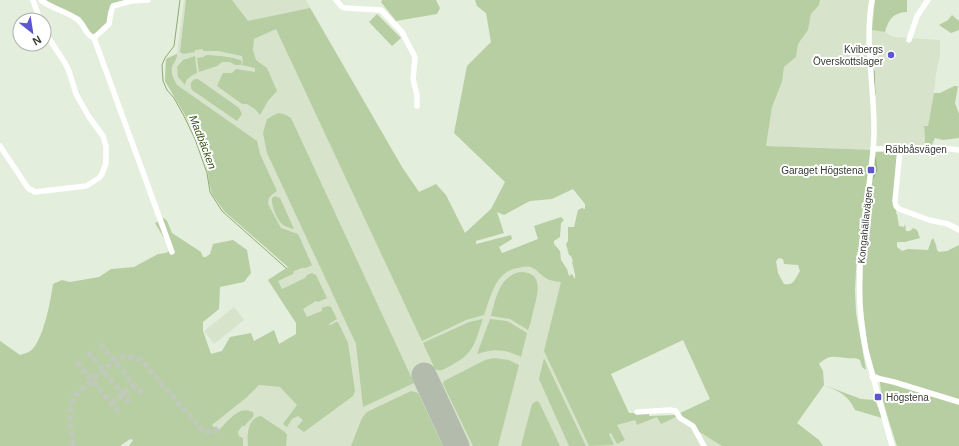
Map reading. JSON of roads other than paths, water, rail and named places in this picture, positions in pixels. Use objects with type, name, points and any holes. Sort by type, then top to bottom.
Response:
[{"type":"street","points":[[33,0],[37,12]]},
{"type":"street","points":[[42,0],[48,5],[78,19],[89,36],[94,38],[172,252]]},
{"type":"street","points":[[94,38],[109,24],[111,12],[114,6],[131,1],[148,0]]},
{"type":"street","points":[[336,0],[339,5],[345,8],[382,10],[402,32],[415,57],[413,79],[417,95],[417,106]]},
{"type":"street","name":"Kongahällavägen","points":[[872,0],[869,40],[873,100],[873,149],[862,243],[860,318],[872,377],[892,446]]},
{"type":"street","points":[[909,40],[917,16],[928,0]]},
{"type":"street","points":[[0,146],[28,188],[35,192],[86,186],[98,178],[105,169],[106,146],[103,136],[82,106],[76,94],[69,71],[52,43]]},
{"type":"street","name":"Räbbåsvägen","points":[[873,149],[941,148],[959,150]]},
{"type":"street","points":[[900,149],[894,201],[896,206],[899,209],[929,220],[948,224],[959,230]]},
{"type":"street","points":[[872,377],[894,382],[959,402]]},
{"type":"street","points":[[637,412],[676,411],[680,418],[693,426],[704,446]]},
{"type":"waterway","name":"Madbäcken","points":[[180,0],[174,46],[165,58],[162,65],[163,81],[167,90],[174,98],[184,116],[195,139],[207,173],[210,192],[222,211],[286,268]]},
{"type":"waterway","points":[[874,71],[875,94]]},
{"type":"waterway","points":[[872,180],[877,170],[875,158]]},
{"type":"tunnel","points":[[100,344],[143,395]]},
{"type":"tunnel","points":[[88,352],[131,404]]},
{"type":"tunnel","points":[[73,446],[70,413],[76,395],[117,358],[127,356],[141,360],[204,432],[215,431],[218,428]]},
{"type":"tunnel","points":[[77,362],[119,413]]},
{"type":"tunnel","points":[[111,404],[134,385]]},
{"type":"place","name":"Kvibergs Överskottslager","points":[[891,55]]},
{"type":"place","name":"Garaget Högstena","points":[[871,170]]},
{"type":"place","name":"Högstena","points":[[878,397]]}]
